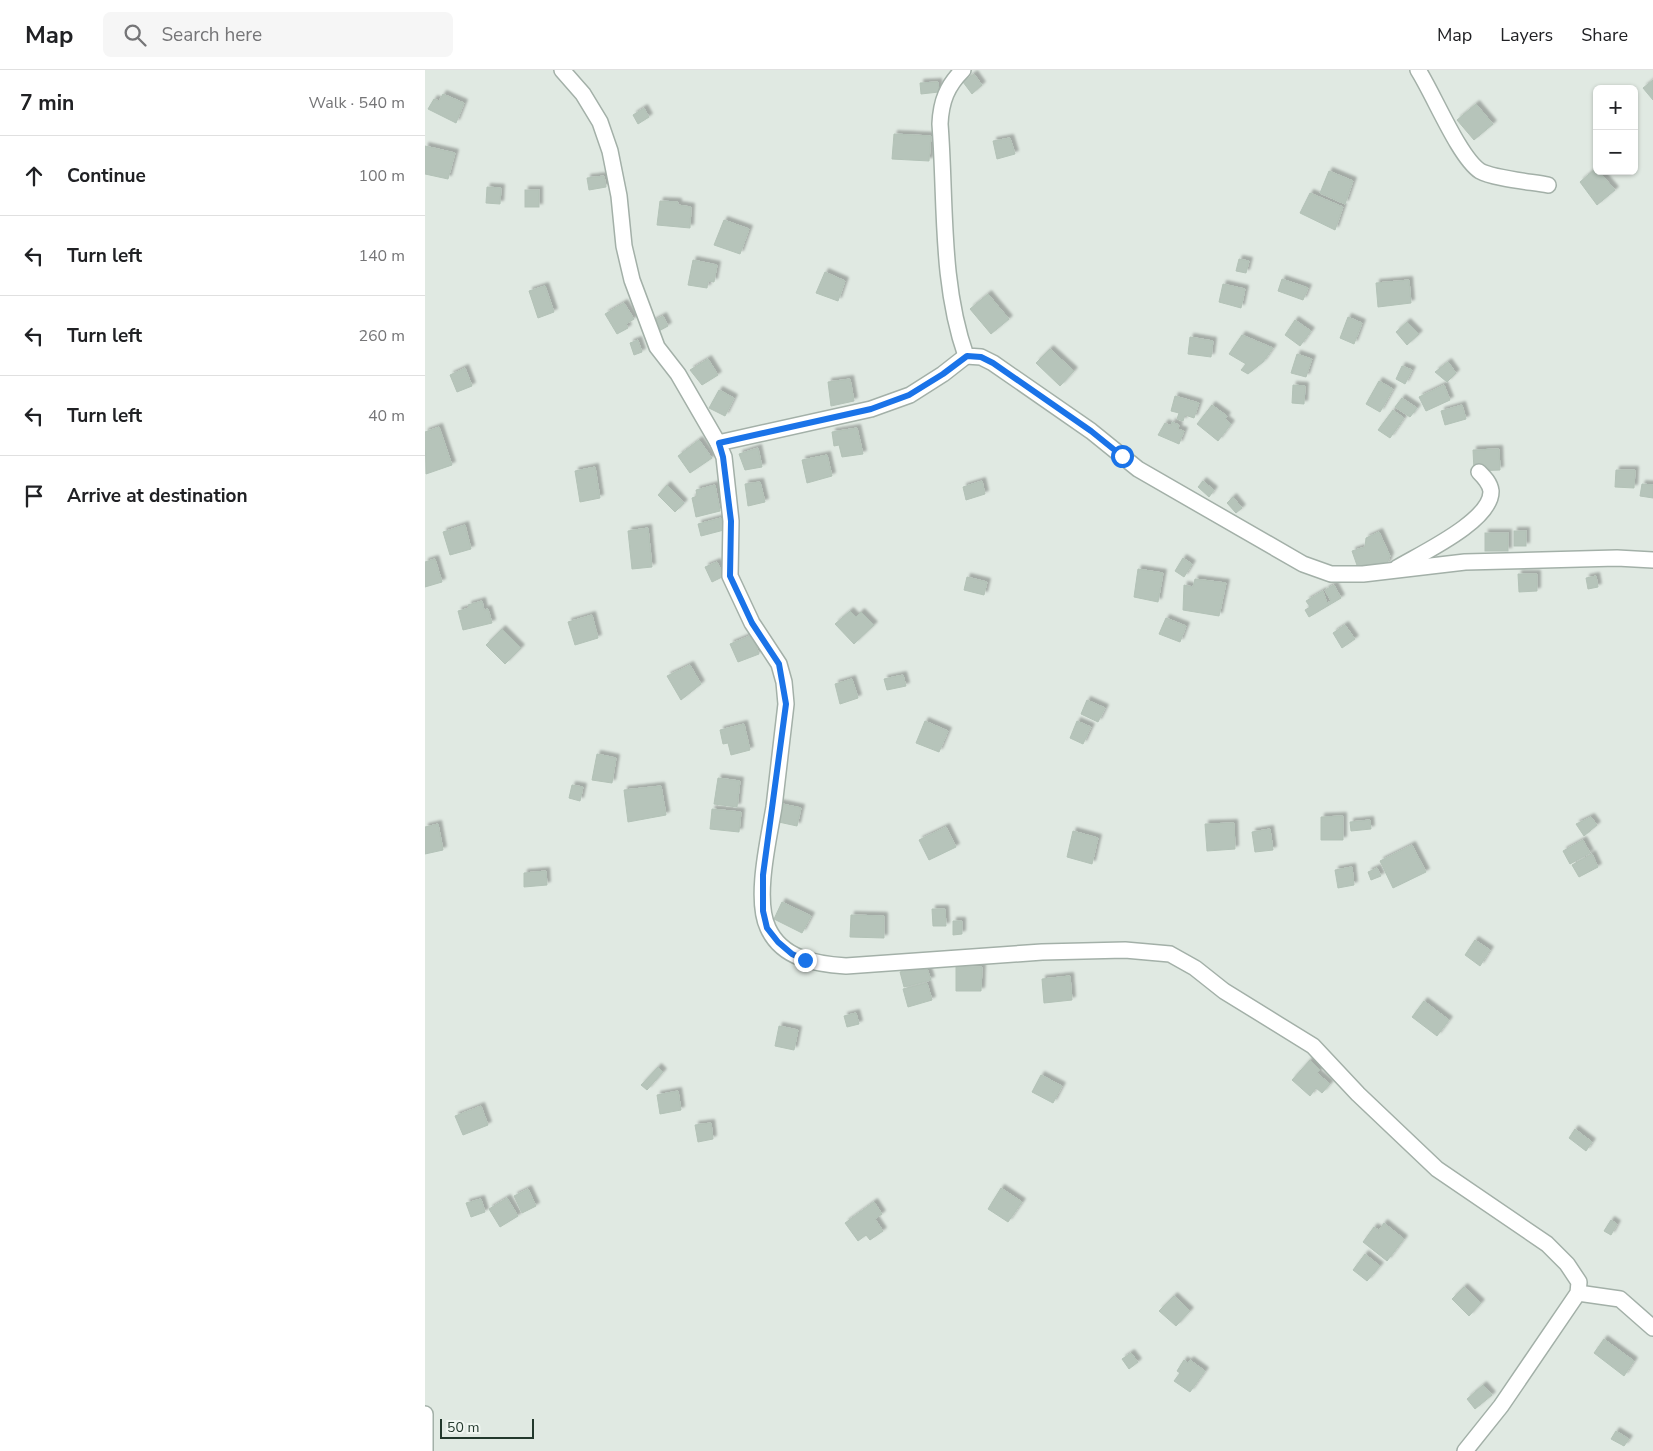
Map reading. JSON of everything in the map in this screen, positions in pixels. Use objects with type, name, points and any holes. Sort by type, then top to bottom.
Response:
[{"type":"street","points":[[561,70],[583,94],[603,130],[610,151],[619,196],[624,246],[632,280],[657,347],[678,374],[719,443],[723,457],[731,521],[730,576],[752,623],[779,664],[786,704],[763,875],[763,911],[767,928],[778,942],[792,954],[820,964],[846,966],[1042,952],[1125,950],[1170,954],[1195,968],[1224,991],[1313,1046],[1358,1094],[1437,1169],[1547,1244],[1567,1264],[1579,1282],[1578,1292],[1501,1406],[1465,1451]]},
{"type":"street","points":[[963,70],[949,84],[940,106],[939,124],[948,283],[956,327],[967,356]]},
{"type":"street","points":[[1418,70],[1432,91],[1459,147],[1470,162],[1481,172],[1548,186]]},
{"type":"street","points":[[719,443],[871,409],[909,395],[943,374],[967,356],[981,357],[993,363],[1091,431],[1138,469],[1303,564],[1331,574],[1363,574],[1465,562],[1617,558],[1653,560]]},
{"type":"street","points":[[1391,571],[1462,529],[1479,516],[1488,504],[1491,492],[1488,483],[1479,472]]},
{"type":"street","points":[[1578,1292],[1620,1299],[1653,1328]]},
{"type":"street","points":[[425,1414],[425,1451]]},
{"type":"building","points":[[974,74],[982,85],[972,94],[963,82]]},
{"type":"building","points":[[1653,80],[1653,100],[1643,88]]},
{"type":"building","points":[[938,82],[939,92],[921,94],[920,83]]},
{"type":"building","points":[[443,94],[464,103],[456,123],[428,109],[434,99],[439,101]]},
{"type":"building","points":[[1476,104],[1493,124],[1474,140],[1457,120]]},
{"type":"building","points":[[644,108],[649,117],[638,124],[633,115]]},
{"type":"building","points":[[894,134],[931,136],[929,161],[892,159]]},
{"type":"building","points":[[1010,138],[1015,154],[997,159],[993,141]]},
{"type":"building","points":[[425,146],[455,153],[448,179],[425,174]]},
{"type":"building","points":[[1329,171],[1353,181],[1345,204],[1320,193]]},
{"type":"building","points":[[1593,171],[1593,175],[1602,175],[1615,190],[1597,205],[1580,182]]},
{"type":"building","points":[[604,176],[606,187],[589,190],[587,178]]},
{"type":"building","points":[[487,187],[501,188],[500,204],[486,203]]},
{"type":"building","points":[[525,190],[539,190],[539,207],[525,207]]},
{"type":"building","points":[[1310,193],[1343,207],[1335,230],[1300,213]]},
{"type":"building","points":[[660,201],[678,202],[678,205],[691,207],[690,228],[657,225]]},
{"type":"building","points":[[724,220],[749,229],[740,254],[714,245]]},
{"type":"building","points":[[1239,259],[1249,261],[1246,273],[1236,271]]},
{"type":"building","points":[[693,260],[717,265],[714,282],[708,281],[707,288],[688,285]]},
{"type":"building","points":[[825,272],[845,281],[838,301],[816,293]]},
{"type":"building","points":[[1282,279],[1308,288],[1303,300],[1278,291]]},
{"type":"building","points":[[1409,280],[1411,303],[1378,307],[1376,283]]},
{"type":"building","points":[[1223,284],[1245,289],[1241,308],[1219,302]]},
{"type":"building","points":[[545,286],[554,312],[538,318],[529,291]]},
{"type":"building","points":[[988,294],[1009,319],[991,334],[970,309]]},
{"type":"building","points":[[624,303],[634,319],[626,324],[628,328],[617,334],[605,314]]},
{"type":"building","points":[[663,316],[668,326],[657,332],[652,322]]},
{"type":"building","points":[[1348,317],[1362,323],[1354,344],[1340,338]]},
{"type":"building","points":[[1295,320],[1311,331],[1300,346],[1285,335]]},
{"type":"building","points":[[1407,322],[1419,334],[1407,345],[1396,332]]},
{"type":"building","points":[[1242,335],[1273,348],[1263,362],[1248,374],[1241,370],[1246,364],[1229,354]]},
{"type":"building","points":[[1190,337],[1213,341],[1211,357],[1188,354]]},
{"type":"building","points":[[638,340],[642,352],[634,355],[630,343]]},
{"type":"building","points":[[1050,349],[1074,371],[1060,386],[1036,363]]},
{"type":"building","points":[[1297,354],[1312,359],[1306,377],[1291,373]]},
{"type":"building","points":[[708,359],[718,375],[702,385],[690,370]]},
{"type":"building","points":[[1448,362],[1456,373],[1447,382],[1435,372]]},
{"type":"building","points":[[1402,366],[1412,370],[1405,384],[1396,379]]},
{"type":"building","points":[[465,368],[472,386],[457,392],[450,375]]},
{"type":"building","points":[[850,379],[854,401],[831,406],[828,382]]},
{"type":"building","points":[[1379,381],[1393,389],[1380,412],[1366,404]]},
{"type":"building","points":[[1293,385],[1305,386],[1304,404],[1292,403]]},
{"type":"building","points":[[1444,385],[1450,400],[1426,411],[1419,397]]},
{"type":"building","points":[[719,390],[734,398],[725,416],[709,408]]},
{"type":"building","points":[[1175,396],[1199,403],[1194,418],[1185,415],[1183,421],[1177,419],[1179,413],[1171,411]]},
{"type":"building","points":[[1402,398],[1417,408],[1410,417],[1395,407]]},
{"type":"building","points":[[1212,405],[1227,416],[1225,419],[1231,424],[1218,441],[1197,424]]},
{"type":"building","points":[[1462,405],[1466,419],[1445,425],[1441,411]]},
{"type":"building","points":[[1393,410],[1404,418],[1390,438],[1378,430]]},
{"type":"building","points":[[1172,422],[1179,425],[1178,429],[1184,431],[1179,444],[1158,435],[1165,423],[1171,426]]},
{"type":"building","points":[[439,427],[452,465],[426,474],[425,432]]},
{"type":"building","points":[[857,428],[863,454],[842,457],[839,445],[834,446],[832,432]]},
{"type":"building","points":[[699,440],[712,458],[690,473],[678,456]]},
{"type":"building","points":[[758,448],[762,467],[745,470],[739,454]]},
{"type":"building","points":[[1499,449],[1500,470],[1474,471],[1473,450]]},
{"type":"building","points":[[827,455],[832,476],[807,483],[802,460]]},
{"type":"building","points":[[595,467],[600,498],[580,502],[575,471]]},
{"type":"building","points":[[1616,470],[1635,470],[1634,488],[1615,487]]},
{"type":"building","points":[[982,481],[985,494],[966,500],[963,487]]},
{"type":"building","points":[[1203,481],[1214,490],[1209,497],[1198,487]]},
{"type":"building","points":[[760,482],[765,502],[748,506],[745,484]]},
{"type":"building","points":[[1642,484],[1653,485],[1653,498],[1640,496]]},
{"type":"building","points":[[667,485],[684,503],[675,512],[658,495]]},
{"type":"building","points":[[715,485],[720,511],[696,517],[692,498],[697,496],[696,490]]},
{"type":"building","points":[[1233,497],[1242,508],[1236,513],[1227,503]]},
{"type":"building","points":[[721,518],[724,530],[701,536],[698,524]]},
{"type":"building","points":[[465,525],[471,549],[450,555],[443,532]]},
{"type":"building","points":[[648,528],[652,567],[632,569],[628,531]]},
{"type":"building","points":[[1514,531],[1526,531],[1526,546],[1514,546]]},
{"type":"building","points":[[1379,532],[1390,556],[1387,564],[1378,568],[1376,564],[1359,571],[1352,551],[1365,547],[1366,538]]},
{"type":"building","points":[[1485,533],[1508,533],[1508,551],[1485,551]]},
{"type":"building","points":[[1183,558],[1192,564],[1184,577],[1175,571]]},
{"type":"building","points":[[435,559],[442,582],[425,587],[425,562]]},
{"type":"building","points":[[717,562],[724,576],[712,582],[705,567]]},
{"type":"building","points":[[1138,569],[1163,573],[1158,602],[1134,597]]},
{"type":"building","points":[[1518,574],[1537,574],[1537,591],[1519,592]]},
{"type":"building","points":[[1596,576],[1598,587],[1588,589],[1586,578]]},
{"type":"building","points":[[967,577],[987,582],[984,595],[964,590]]},
{"type":"building","points":[[1195,579],[1226,583],[1219,616],[1183,610],[1184,585],[1193,587]]},
{"type":"building","points":[[1334,585],[1341,598],[1309,617],[1305,610],[1310,607],[1306,601],[1323,591],[1327,603],[1331,601],[1325,590]]},
{"type":"building","points":[[482,601],[484,610],[488,609],[492,623],[463,630],[458,611],[469,608],[468,605]]},
{"type":"building","points":[[850,611],[856,617],[861,612],[874,625],[854,644],[835,624]]},
{"type":"building","points":[[592,615],[598,638],[575,645],[568,622]]},
{"type":"building","points":[[1166,618],[1186,626],[1180,642],[1159,634]]},
{"type":"building","points":[[1345,625],[1355,639],[1342,648],[1333,633]]},
{"type":"building","points":[[502,629],[521,648],[505,664],[486,645]]},
{"type":"building","points":[[752,635],[759,654],[738,662],[730,644]]},
{"type":"building","points":[[690,665],[701,684],[681,700],[667,676]]},
{"type":"building","points":[[903,675],[906,686],[887,690],[884,679]]},
{"type":"building","points":[[852,679],[858,698],[840,704],[835,684]]},
{"type":"building","points":[[1087,700],[1105,708],[1098,722],[1081,714]]},
{"type":"building","points":[[925,721],[948,731],[939,752],[916,743]]},
{"type":"building","points":[[1077,721],[1091,727],[1083,744],[1070,738]]},
{"type":"building","points":[[744,724],[750,750],[731,755],[728,743],[723,744],[720,730]]},
{"type":"building","points":[[597,754],[616,758],[612,783],[592,780]]},
{"type":"building","points":[[718,778],[740,781],[737,807],[714,804]]},
{"type":"building","points":[[572,785],[583,787],[580,801],[569,798]]},
{"type":"building","points":[[661,786],[666,815],[628,822],[624,790]]},
{"type":"building","points":[[778,803],[801,808],[797,826],[774,821]]},
{"type":"building","points":[[712,809],[741,812],[739,832],[710,829]]},
{"type":"building","points":[[1343,816],[1343,840],[1321,840],[1321,817]]},
{"type":"building","points":[[1591,817],[1597,825],[1584,836],[1576,824]]},
{"type":"building","points":[[1370,820],[1371,829],[1351,831],[1350,822]]},
{"type":"building","points":[[1234,823],[1235,849],[1207,851],[1205,824]]},
{"type":"building","points":[[438,824],[443,850],[425,854],[425,827]]},
{"type":"building","points":[[946,827],[956,847],[929,860],[919,840]]},
{"type":"building","points":[[1270,829],[1273,850],[1255,852],[1252,832]]},
{"type":"building","points":[[1073,831],[1098,838],[1092,864],[1067,857]]},
{"type":"building","points":[[1583,840],[1590,853],[1570,864],[1563,851]]},
{"type":"building","points":[[1412,845],[1426,872],[1393,888],[1380,861]]},
{"type":"building","points":[[1592,854],[1598,867],[1579,877],[1572,865]]},
{"type":"building","points":[[1352,867],[1354,885],[1338,888],[1335,870]]},
{"type":"building","points":[[1377,868],[1381,876],[1371,880],[1368,872]]},
{"type":"building","points":[[546,871],[547,885],[524,887],[524,873]]},
{"type":"building","points":[[782,902],[811,916],[802,933],[774,919]]},
{"type":"building","points":[[932,909],[945,909],[946,926],[933,926]]},
{"type":"building","points":[[851,915],[884,916],[884,938],[850,937]]},
{"type":"building","points":[[953,921],[962,921],[962,934],[953,935]]},
{"type":"building","points":[[1475,940],[1490,950],[1480,966],[1465,955]]},
{"type":"building","points":[[926,965],[931,980],[904,987],[900,972]]},
{"type":"building","points":[[956,967],[982,967],[981,991],[956,991]]},
{"type":"building","points":[[1070,976],[1072,1000],[1044,1003],[1042,979]]},
{"type":"building","points":[[927,983],[932,1000],[908,1007],[903,989]]},
{"type":"building","points":[[1424,1001],[1449,1020],[1437,1036],[1412,1017]]},
{"type":"building","points":[[856,1013],[859,1024],[847,1027],[844,1016]]},
{"type":"building","points":[[779,1026],[798,1030],[794,1050],[775,1046]]},
{"type":"building","points":[[1310,1060],[1320,1070],[1317,1073],[1330,1084],[1322,1093],[1316,1088],[1310,1096],[1292,1080]]},
{"type":"building","points":[[658,1067],[663,1072],[647,1090],[641,1085]]},
{"type":"building","points":[[1041,1075],[1062,1086],[1053,1103],[1032,1092]]},
{"type":"building","points":[[678,1091],[681,1110],[660,1114],[657,1095]]},
{"type":"building","points":[[481,1106],[488,1125],[463,1135],[455,1116]]},
{"type":"building","points":[[711,1123],[713,1139],[698,1142],[695,1125]]},
{"type":"building","points":[[1575,1129],[1592,1142],[1586,1151],[1569,1138]]},
{"type":"building","points":[[1001,1188],[1022,1202],[1008,1222],[988,1209]]},
{"type":"building","points":[[528,1189],[536,1206],[522,1213],[514,1196]]},
{"type":"building","points":[[507,1198],[518,1216],[500,1227],[489,1209]]},
{"type":"building","points":[[481,1199],[485,1212],[471,1217],[466,1203]]},
{"type":"building","points":[[874,1202],[882,1214],[875,1219],[883,1231],[870,1240],[866,1235],[858,1241],[845,1223]]},
{"type":"building","points":[[1611,1220],[1617,1224],[1611,1235],[1604,1231]]},
{"type":"building","points":[[1384,1223],[1404,1239],[1387,1261],[1363,1242],[1374,1227],[1379,1230]]},
{"type":"building","points":[[1365,1254],[1380,1266],[1367,1281],[1353,1270]]},
{"type":"building","points":[[1464,1287],[1481,1303],[1469,1316],[1452,1299]]},
{"type":"building","points":[[1174,1296],[1190,1311],[1176,1326],[1159,1311]]},
{"type":"building","points":[[1604,1339],[1634,1361],[1624,1376],[1594,1353]]},
{"type":"building","points":[[1131,1353],[1138,1362],[1129,1369],[1122,1359]]},
{"type":"building","points":[[1184,1360],[1188,1363],[1190,1360],[1205,1371],[1190,1392],[1174,1381],[1180,1373],[1177,1371]]},
{"type":"building","points":[[1483,1385],[1492,1395],[1475,1409],[1467,1399]]},
{"type":"building","points":[[1616,1431],[1629,1439],[1624,1446],[1611,1439]]},
{"type":"route","points":[[805,960],[792,954],[778,942],[767,928],[763,911],[763,875],[774,808],[786,704],[784,682],[779,664],[765,646],[752,623],[730,576],[731,521],[723,457],[719,443],[871,409],[909,395],[943,374],[967,356],[981,357],[993,363],[1091,431],[1122,456]]}]
